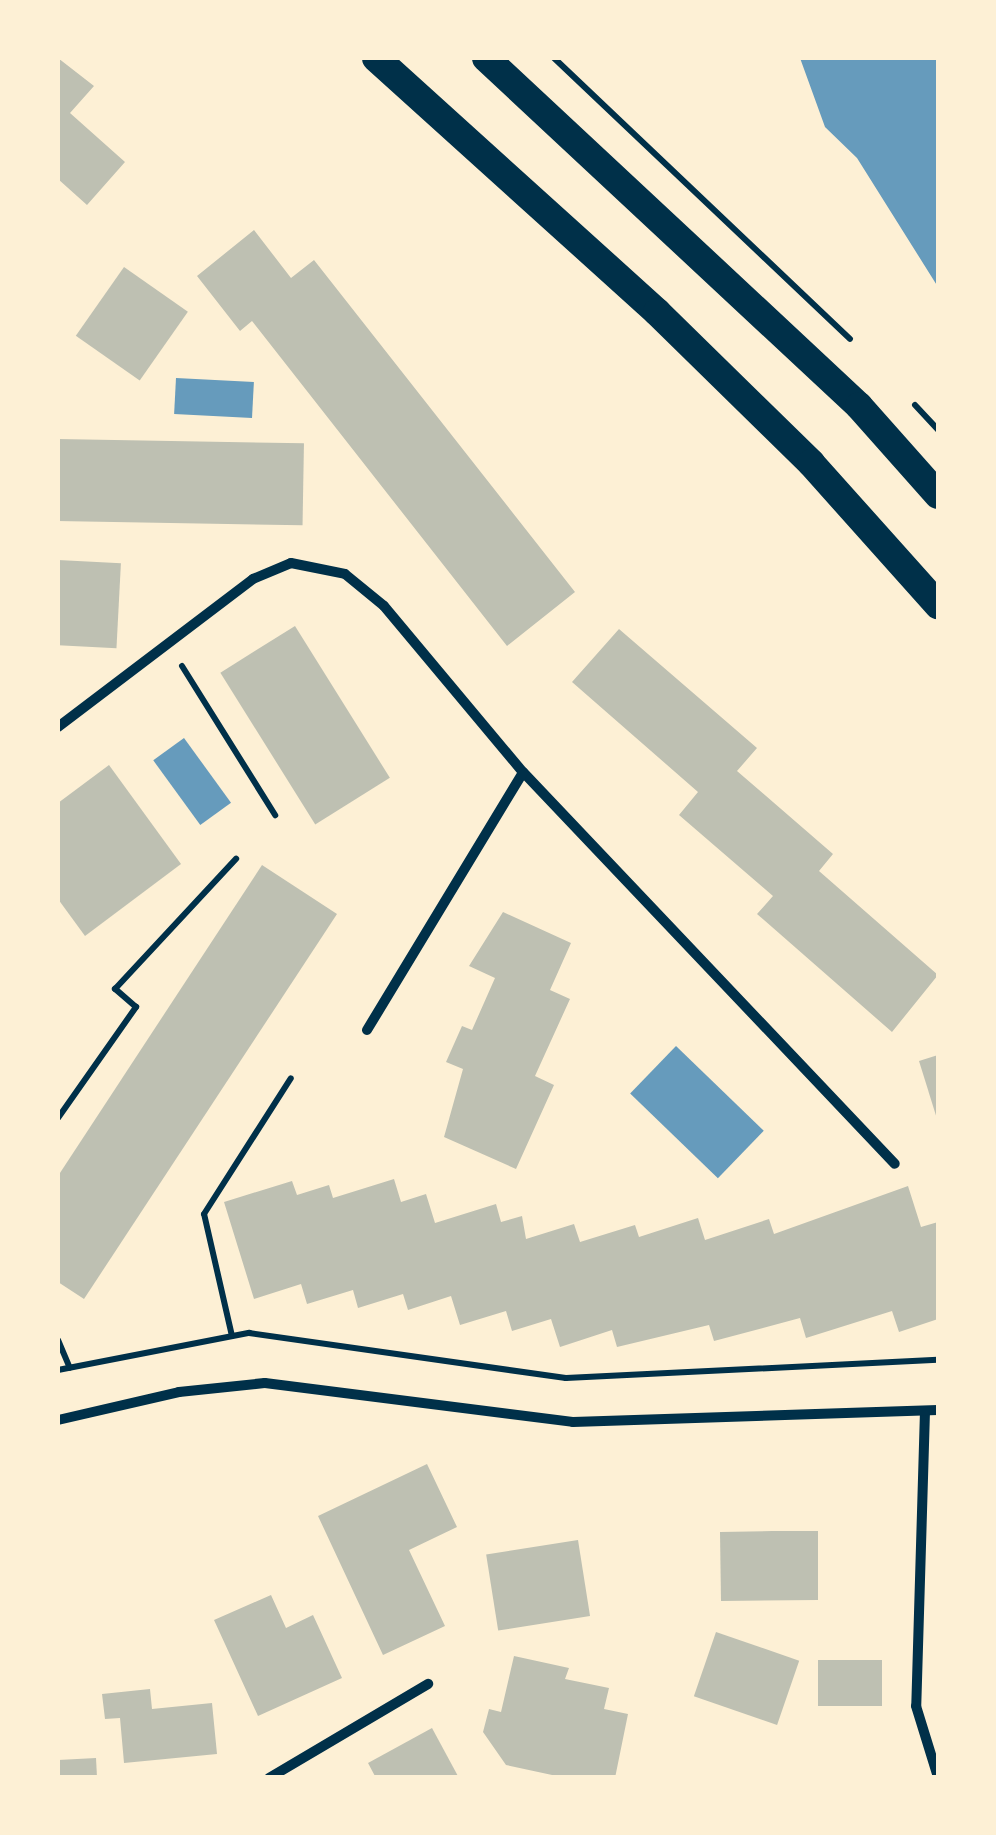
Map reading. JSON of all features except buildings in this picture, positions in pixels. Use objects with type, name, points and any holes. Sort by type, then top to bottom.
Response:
[{"type":"highway","points":[[376,58],[657,312],[811,463],[938,605]]},
{"type":"highway","points":[[486,58],[859,406],[938,495]]},
{"type":"street","points":[[58,727],[253,579],[291,563],[344,574],[384,606],[522,772],[895,1164]]},
{"type":"street","points":[[368,1030],[522,772]]},
{"type":"street","points":[[58,1420],[179,1392],[265,1383],[573,1422],[938,1410]]},
{"type":"street","points":[[924,1412],[916,1706],[938,1777]]},
{"type":"street","points":[[269,1778],[428,1684]]},
{"type":"path","points":[[554,58],[852,341]]},
{"type":"path","points":[[905,394],[938,430]]},
{"type":"path","points":[[168,643],[275,815]]},
{"type":"path","points":[[58,1118],[136,1007],[115,989],[236,859]]},
{"type":"path","points":[[232,1336],[204,1214],[291,1078]]},
{"type":"path","points":[[58,1370],[249,1334],[566,1378],[938,1360]]},
{"type":"path","points":[[58,1340],[70,1368]]},
{"type":"water","points":[[800,58],[938,58],[938,287],[857,158],[825,127]]},
{"type":"water","points":[[176,378],[254,382],[252,418],[174,414]]},
{"type":"water","points":[[184,738],[231,803],[200,825],[153,760]]},
{"type":"water","points":[[676,1046],[764,1131],[718,1178],[630,1093]]}]
